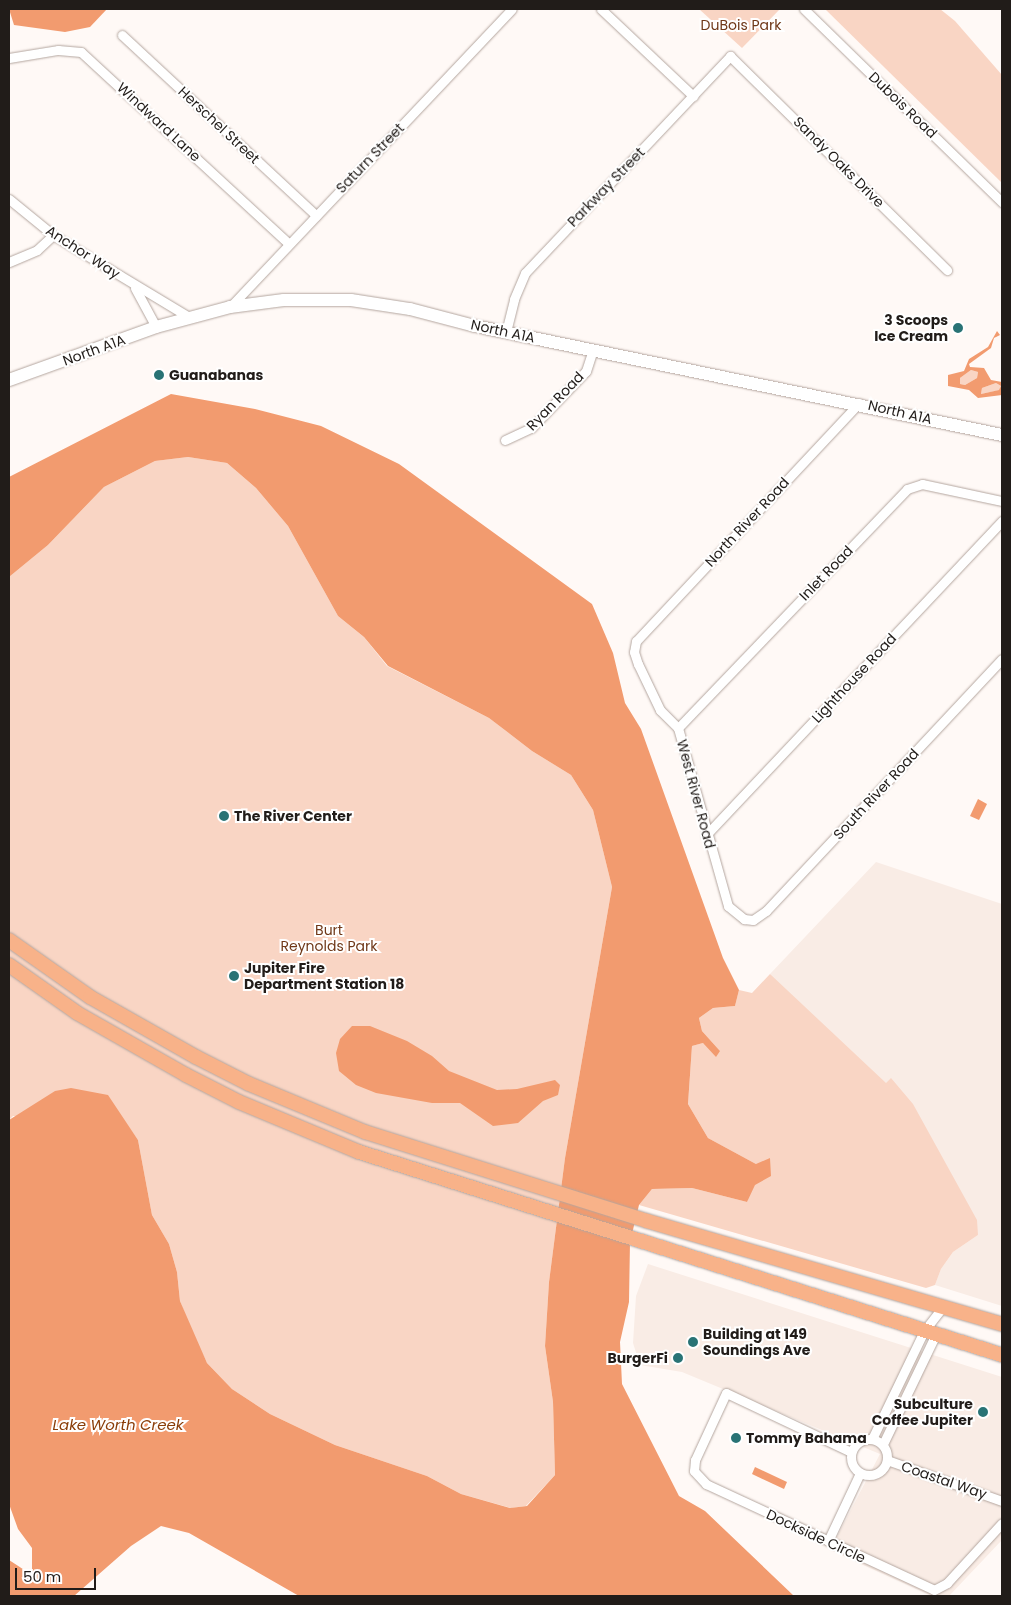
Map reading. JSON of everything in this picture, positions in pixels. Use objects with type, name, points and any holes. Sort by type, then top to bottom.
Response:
[{"type":"main road","points":[[9,940],[90,997],[249,1084],[364,1132],[647,1221],[1002,1324]]},
{"type":"main road","points":[[9,965],[77,1013],[239,1102],[358,1152],[1002,1355]]},
{"type":"street","name":"Saturn Street","points":[[230,307],[512,9]]},
{"type":"street","points":[[601,9],[693,96]]},
{"type":"street","name":"Dubois Road","points":[[804,9],[1002,202]]},
{"type":"street","name":"Herschel Street","points":[[122,35],[316,215]]},
{"type":"street","name":"Windward Lane","points":[[9,58],[58,50],[81,52],[289,244]]},
{"type":"street","name":"Parkway Street","points":[[506,332],[514,300],[526,273],[730,56]]},
{"type":"street","name":"Sandy Oaks Drive","points":[[730,56],[947,270]]},
{"type":"street","name":"Anchor Way","points":[[9,199],[53,235],[110,268],[133,286],[190,317]]},
{"type":"street","points":[[9,262],[37,250],[53,235]]},
{"type":"street","name":"Anchor Way","points":[[133,286],[156,328]]},
{"type":"street","name":"North A1A","points":[[9,380],[156,328],[230,307],[284,300],[351,300],[410,309],[506,332],[859,403],[1002,435]]},
{"type":"street","name":"Ryan Road","points":[[505,440],[531,428],[586,371],[593,350]]},
{"type":"street","name":"North River Road","points":[[636,641],[859,403]]},
{"type":"street","name":"Inlet Road","points":[[678,728],[907,489],[922,484],[1002,501]]},
{"type":"street","name":"Lighthouse Road","points":[[706,835],[1002,521]]},
{"type":"street","name":"West River Road","points":[[636,641],[634,652],[660,710],[678,728],[706,835],[728,906],[744,919]]},
{"type":"street","name":"South River Road","points":[[744,919],[753,920],[766,911],[1002,659]]},
{"type":"street","points":[[872,1439],[943,1308]]},
{"type":"street","points":[[860,1474],[878,1473],[887,1460],[883,1444],[930,1332]]},
{"type":"street","name":"Dockside Circle","points":[[851,1452],[726,1393],[695,1460],[694,1471],[698,1479],[934,1590],[947,1583],[1002,1523]]},
{"type":"street","points":[[860,1474],[852,1465],[851,1452],[861,1440],[872,1439],[883,1444]]},
{"type":"street","name":"Coastal Way","points":[[887,1460],[1002,1501]]},
{"type":"street","points":[[828,1541],[860,1474]]},
{"type":"shaded area","points":[[876,862],[1002,904],[1002,1306],[935,1285],[941,1269],[953,1252],[978,1235],[770,974]]},
{"type":"shaded area","points":[[648,1264],[1002,1377],[1002,1540],[949,1596],[932,1596],[830,1550],[880,1454],[682,1372],[640,1365],[633,1343],[636,1296]]},
{"type":"green space","name":"DuBois Park","points":[[699,9],[780,9],[742,48]]},
{"type":"green space","points":[[825,9],[940,9],[955,21],[1002,75],[1002,183]]},
{"type":"green space","points":[[971,370],[978,372],[977,378],[965,385],[960,384],[960,378]]},
{"type":"green space","points":[[996,383],[1001,386],[1000,390],[981,394],[982,388]]},
{"type":"green space","name":"Burt Reynolds Park","points":[[188,457],[227,463],[256,488],[288,526],[338,616],[364,637],[387,666],[489,718],[532,751],[571,775],[593,810],[612,887],[565,1158],[549,1282],[545,1346],[553,1402],[555,1475],[526,1506],[511,1508],[461,1494],[427,1476],[335,1445],[270,1414],[232,1389],[207,1363],[194,1337],[180,1301],[177,1272],[169,1244],[152,1215],[138,1140],[123,1119],[13,1116],[9,1120],[9,577],[48,545],[104,487],[155,461]]},
{"type":"green space","points":[[770,974],[886,1083],[891,1078],[913,1104],[977,1220],[978,1235],[953,1252],[941,1269],[935,1285],[926,1288],[639,1205],[652,1189],[692,1188],[747,1202],[756,1164],[708,1138],[688,1104],[692,1046],[703,1043],[720,1051],[702,1031],[699,1018],[713,1008],[735,1006],[739,990],[752,993]]},
{"type":"water","points":[[9,9],[107,9],[90,27],[65,32],[14,25]]},
{"type":"water","points":[[997,331],[1000,335],[994,338],[991,348],[969,364],[970,367],[984,368],[991,380],[1002,382],[1002,395],[978,398],[969,390],[948,386],[948,375],[964,371],[969,359],[988,347]],"holes":[[[971,370],[978,372],[977,378],[965,385],[960,384],[960,378]],[[996,383],[1001,386],[999,390],[981,394],[982,388]]]},
{"type":"water","name":"Lake Worth Creek","points":[[171,394],[255,409],[321,426],[399,464],[592,604],[613,653],[625,703],[641,729],[723,958],[739,990],[735,1006],[713,1008],[699,1018],[702,1031],[720,1051],[716,1057],[703,1043],[692,1046],[688,1104],[708,1138],[756,1164],[770,1158],[771,1176],[755,1185],[747,1202],[692,1188],[652,1189],[639,1205],[630,1242],[629,1302],[620,1342],[622,1384],[679,1496],[705,1511],[794,1596],[299,1596],[189,1533],[161,1526],[131,1546],[74,1596],[9,1596],[9,1560],[32,1575],[32,1548],[18,1529],[9,1504],[9,1120],[55,1091],[71,1088],[108,1095],[138,1140],[152,1215],[169,1244],[177,1272],[180,1301],[207,1363],[232,1389],[270,1414],[335,1445],[427,1476],[461,1494],[510,1508],[527,1506],[555,1475],[553,1402],[545,1346],[549,1282],[565,1158],[612,887],[593,810],[571,775],[532,751],[489,718],[388,666],[364,637],[338,616],[288,526],[256,488],[227,463],[188,457],[155,461],[104,487],[48,545],[9,577],[9,477]]},
{"type":"water","points":[[978,799],[987,804],[979,820],[970,816]]},
{"type":"water","points":[[352,1026],[370,1026],[407,1041],[432,1056],[449,1071],[497,1090],[517,1089],[555,1080],[560,1085],[558,1095],[543,1101],[518,1123],[493,1126],[460,1103],[432,1103],[376,1093],[356,1085],[339,1071],[336,1053],[340,1039]]},
{"type":"water","points":[[755,1467],[787,1482],[784,1489],[752,1474]]},
{"type":"place","name":"3 Scoops Ice Cream","points":[[958,328]]},
{"type":"place","name":"Guanabanas","points":[[159,375]]},
{"type":"place","name":"The River Center","points":[[224,816]]},
{"type":"place","name":"Jupiter Fire Department Station 18","points":[[234,976]]},
{"type":"place","name":"Building at 149 Soundings Ave","points":[[693,1342]]},
{"type":"place","name":"BurgerFi","points":[[678,1358]]},
{"type":"place","name":"Subculture Coffee Jupiter","points":[[983,1412]]},
{"type":"place","name":"Tommy Bahama","points":[[736,1438]]}]
